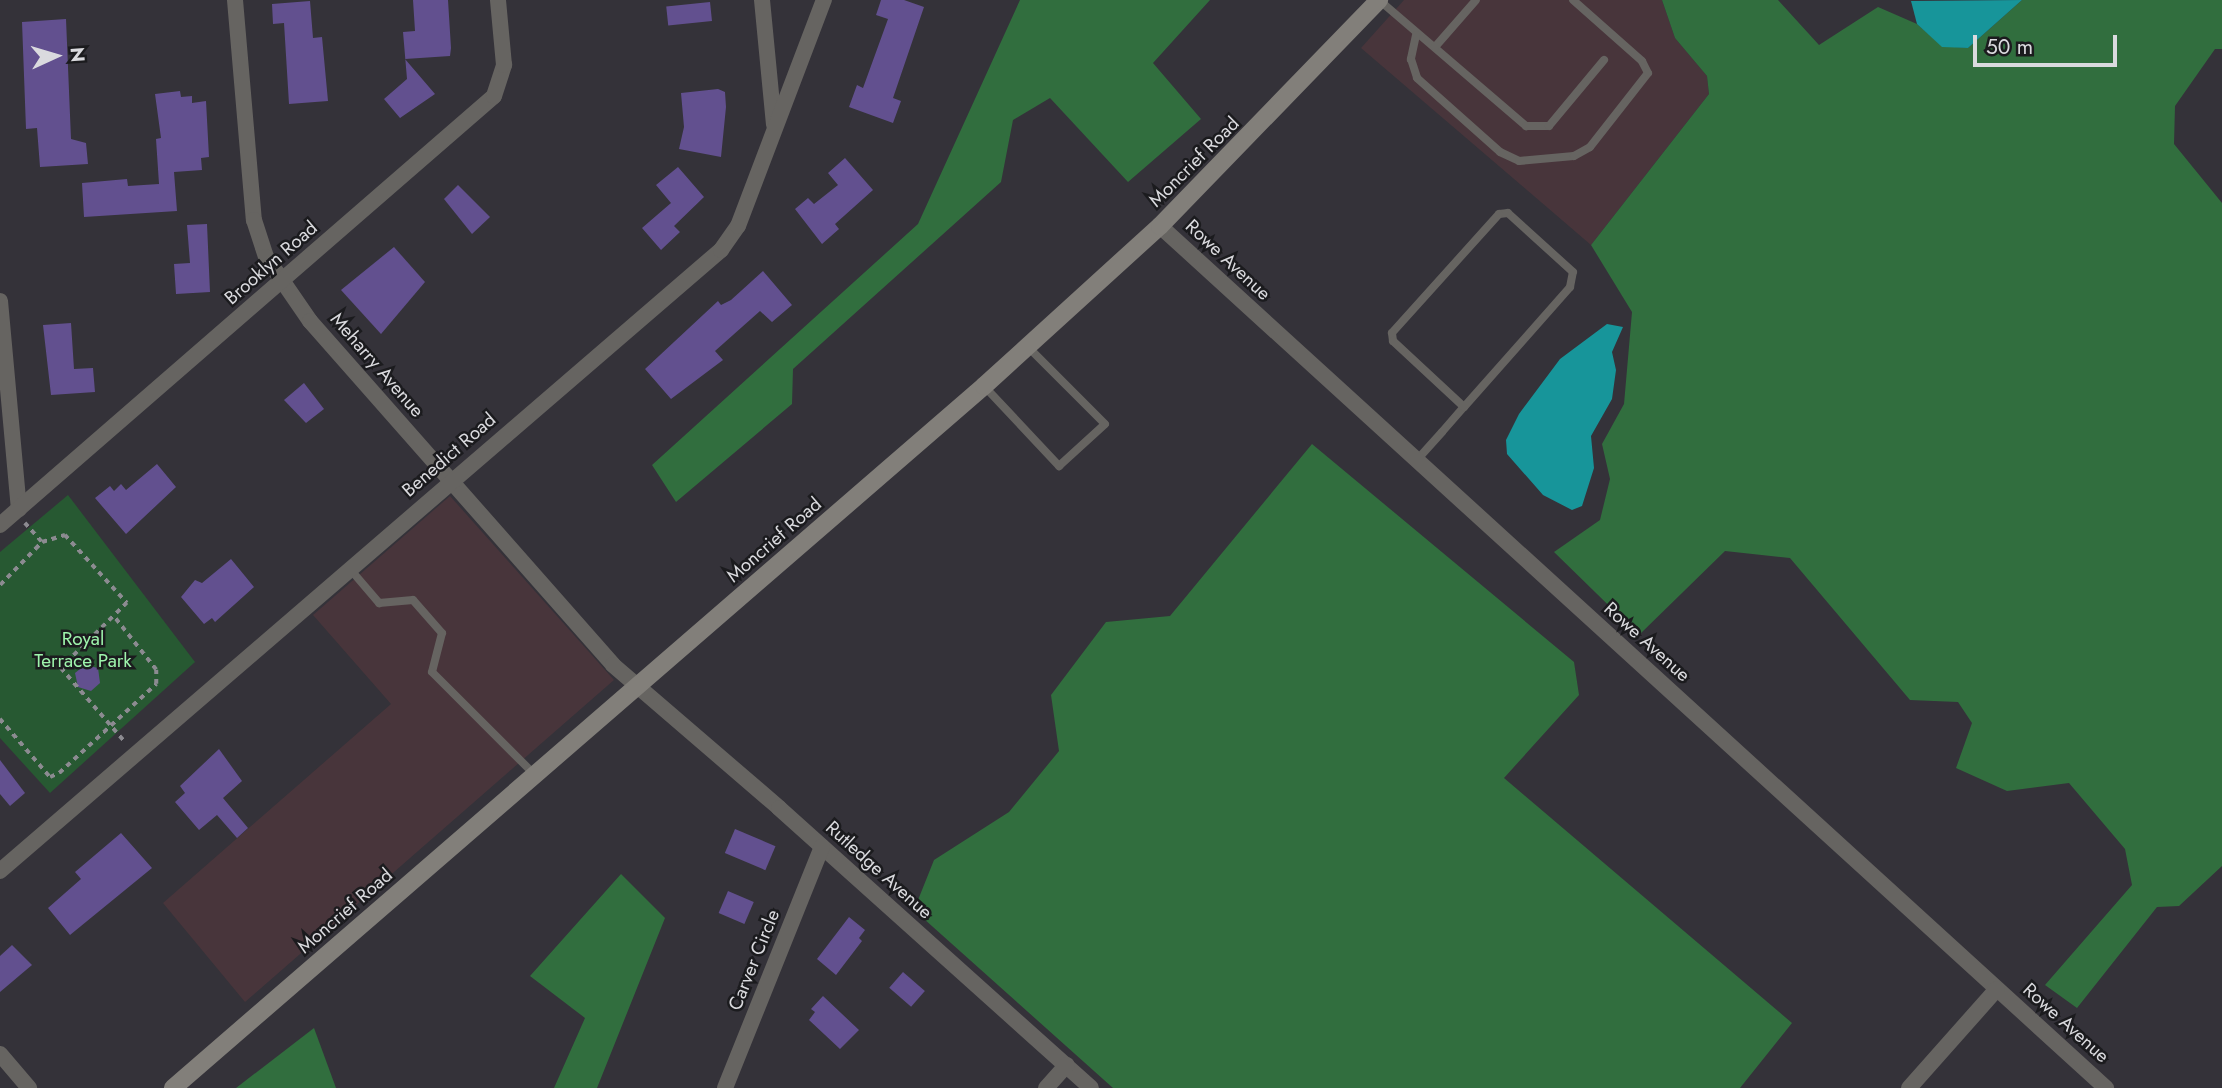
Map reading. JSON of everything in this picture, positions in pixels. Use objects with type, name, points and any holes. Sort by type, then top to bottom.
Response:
[{"type":"main road","name":"Moncrief Road","points":[[173,1088],[1028,347],[1160,226],[1379,0]]},
{"type":"street","name":"Meharry Avenue","points":[[235,0],[254,220],[281,282],[450,481],[612,665],[638,686]]},
{"type":"street","name":"Brooklyn Road","points":[[0,525],[21,514],[494,96],[504,65],[498,0]]},
{"type":"street","points":[[762,0],[774,130]]},
{"type":"street","name":"Benedict Road","points":[[0,870],[721,250],[738,226],[824,0]]},
{"type":"street","name":"Rowe Avenue","points":[[1160,226],[2106,1088]]},
{"type":"street","points":[[0,301],[21,514]]},
{"type":"street","name":"Rutledge Avenue","points":[[638,686],[1091,1088]]},
{"type":"street","name":"Carver Circle","points":[[724,1088],[822,847]]},
{"type":"street","points":[[1909,1088],[1997,989]]},
{"type":"street","points":[[0,1054],[29,1088]]},
{"type":"street","points":[[1046,1088],[1067,1065]]},
{"type":"lane","points":[[1379,0],[1416,35],[1435,47],[1526,126],[1549,126],[1604,60]]},
{"type":"lane","points":[[1435,47],[1476,0]]},
{"type":"lane","points":[[1416,35],[1410,60],[1417,78],[1500,152],[1519,160],[1574,156],[1590,147],[1648,73],[1642,61],[1573,0]]},
{"type":"lane","points":[[1416,461],[1464,407],[1570,287],[1573,272],[1508,213],[1499,214],[1392,333],[1393,341],[1464,407]]},
{"type":"lane","points":[[984,386],[1059,466],[1105,424],[1028,347]]},
{"type":"lane","points":[[350,569],[379,603],[413,600],[442,633],[432,672],[535,775]]},
{"type":"path","points":[[21,514],[42,542]]},
{"type":"path","points":[[0,585],[42,542],[65,535],[127,603],[61,668],[124,742]]},
{"type":"path","points":[[0,719],[50,777],[110,726],[156,684],[156,670],[114,617]]},
{"type":"shaded area","points":[[1404,0],[1662,0],[1675,38],[1707,76],[1709,94],[1591,245],[1361,48]]},
{"type":"shaded area","points":[[450,496],[614,680],[245,1002],[163,903],[391,704],[313,615]]},
{"type":"green space","points":[[1020,0],[1210,0],[1153,63],[1201,119],[1128,182],[1050,98],[1013,120],[1001,182],[793,369],[792,404],[676,502],[652,465],[918,224]]},
{"type":"green space","points":[[1662,0],[1778,0],[1819,45],[1878,7],[1917,24],[1942,46],[1968,48],[2022,0],[2222,0],[2222,49],[2215,49],[2175,106],[2174,144],[2222,203],[2222,866],[2179,906],[2157,907],[2077,1008],[2045,985],[2132,885],[2125,849],[2069,783],[2007,791],[1956,768],[1972,723],[1958,702],[1910,700],[1790,558],[1725,551],[1639,635],[1554,552],[1600,520],[1610,479],[1602,444],[1624,404],[1632,312],[1591,245],[1709,94],[1707,76],[1675,38]]},
{"type":"green space","points":[[1312,444],[1574,662],[1579,695],[1504,778],[1792,1023],[1740,1088],[1113,1088],[914,910],[934,860],[1009,812],[1059,751],[1051,695],[1106,622],[1170,616]]},
{"type":"green space","name":"Royal Terrace Park","points":[[68,495],[195,662],[50,793],[0,738],[0,552]]},
{"type":"green space","points":[[621,874],[665,918],[597,1088],[554,1088],[585,1018],[530,976]]},
{"type":"green space","points":[[314,1028],[336,1088],[236,1088]]},
{"type":"water","points":[[2022,0],[1968,48],[1942,47],[1917,24],[1911,1]]},
{"type":"water","points":[[1607,324],[1623,327],[1612,352],[1616,370],[1612,399],[1591,436],[1594,468],[1582,506],[1572,510],[1543,495],[1507,454],[1506,440],[1519,414],[1560,359]]},
{"type":"building","points":[[413,0],[448,0],[450,56],[405,59],[403,32],[415,31]]},
{"type":"building","points":[[881,0],[904,0],[924,7],[893,98],[901,101],[893,123],[849,107],[857,85],[863,88],[888,19],[876,15]]},
{"type":"building","points":[[310,1],[313,38],[322,37],[328,101],[289,104],[284,23],[273,24],[272,4]]},
{"type":"building","points":[[710,2],[712,21],[668,25],[666,7]]},
{"type":"building","points":[[66,19],[71,139],[86,143],[88,164],[40,167],[37,128],[26,129],[22,22]]},
{"type":"building","points":[[405,59],[435,94],[400,118],[384,99],[407,79]]},
{"type":"building","points":[[718,89],[725,92],[726,107],[721,157],[679,149],[684,127],[681,93]]},
{"type":"building","points":[[180,91],[181,97],[192,96],[192,103],[206,101],[209,157],[201,158],[202,170],[174,172],[177,211],[84,217],[82,183],[127,179],[128,186],[159,184],[156,139],[161,138],[155,94]]},
{"type":"building","points":[[845,158],[873,190],[835,224],[839,229],[822,244],[795,209],[808,198],[814,204],[838,185],[828,173]]},
{"type":"building","points":[[678,167],[704,197],[674,226],[680,232],[661,250],[642,228],[671,203],[656,185]]},
{"type":"building","points":[[458,185],[490,217],[472,234],[444,199]]},
{"type":"building","points":[[207,224],[210,292],[176,294],[174,264],[190,263],[187,225]]},
{"type":"building","points":[[394,247],[425,282],[381,334],[341,290]]},
{"type":"building","points":[[763,271],[792,305],[772,322],[760,311],[715,351],[723,360],[671,399],[645,369],[718,301],[721,305],[731,300]]},
{"type":"building","points":[[71,323],[74,369],[93,368],[95,392],[51,395],[43,325]]},
{"type":"building","points":[[304,383],[324,409],[306,423],[284,400]]},
{"type":"building","points":[[157,464],[176,487],[126,534],[95,498],[110,486],[114,491],[121,484],[126,490]]},
{"type":"building","points":[[231,559],[254,587],[215,622],[212,618],[204,624],[181,597],[195,580],[202,583]]},
{"type":"building","points":[[85,665],[98,668],[100,683],[91,691],[78,687],[75,673]]},
{"type":"building","points":[[219,749],[242,781],[223,798],[248,828],[237,838],[217,815],[199,830],[175,802],[185,793],[180,786]]},
{"type":"building","points":[[0,760],[25,793],[10,806],[0,794]]},
{"type":"building","points":[[735,829],[776,846],[765,870],[725,853]]},
{"type":"building","points":[[121,833],[152,868],[70,935],[48,908],[81,879],[75,872]]},
{"type":"building","points":[[728,891],[754,902],[744,924],[719,913]]},
{"type":"building","points":[[849,917],[865,930],[859,938],[862,941],[836,975],[817,959]]},
{"type":"building","points":[[12,945],[32,965],[0,992],[0,956]]},
{"type":"building","points":[[903,972],[925,991],[911,1007],[889,988]]},
{"type":"building","points":[[823,996],[859,1030],[840,1049],[809,1020],[815,1012],[811,1009]]}]
